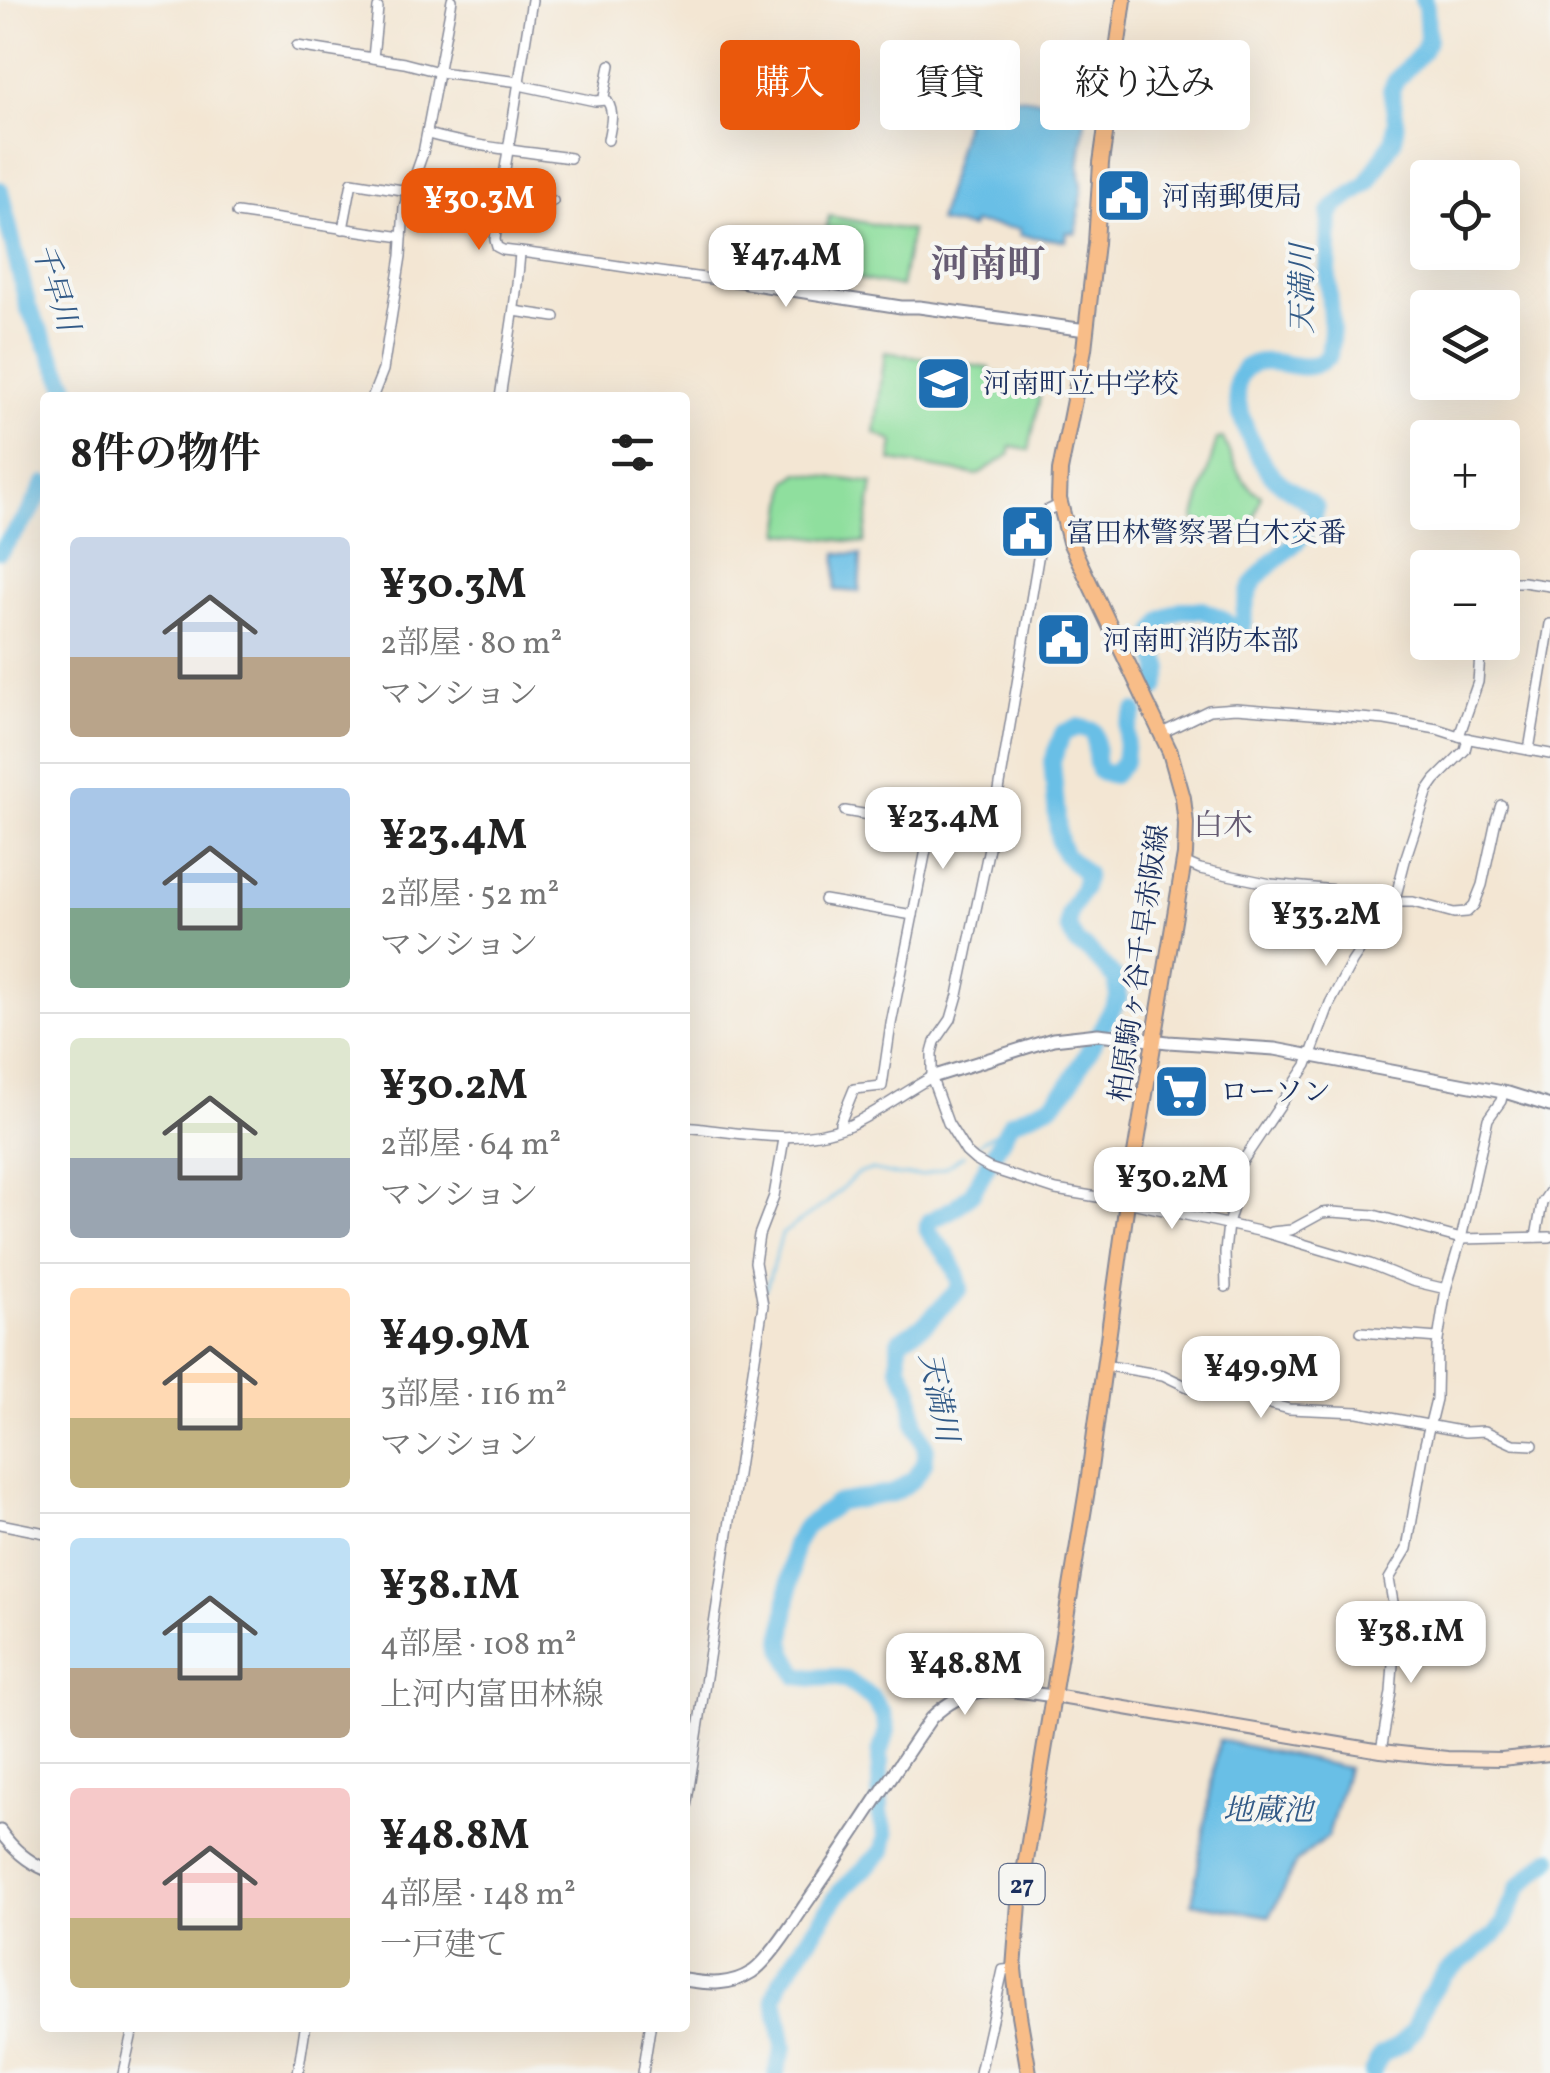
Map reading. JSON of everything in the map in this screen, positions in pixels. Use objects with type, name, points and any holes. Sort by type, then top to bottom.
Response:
[{"type":"main road","name":"柏原駒ヶ谷千早赤阪線","points":[[1029,2073],[1014,1969],[1019,1904],[1087,1490],[1127,1202],[1184,862],[1186,824],[1178,774],[1162,732],[1075,554],[1060,504],[1060,470],[1086,330],[1101,163],[1124,0]]},
{"type":"main road","points":[[1054,1696],[1381,1751],[1483,1759],[1550,1754]]},
{"type":"street","points":[[374,392],[383,370],[407,194],[424,153],[452,0]]},
{"type":"street","points":[[532,0],[497,247],[901,308],[919,307],[1086,330]]},
{"type":"street","points":[[372,58],[378,8]]},
{"type":"street","points":[[297,46],[606,100]]},
{"type":"street","points":[[608,140],[613,111],[604,97],[610,65]]},
{"type":"street","points":[[428,134],[461,143],[570,158]]},
{"type":"street","points":[[343,229],[352,182],[407,194],[414,201],[499,212]]},
{"type":"street","points":[[502,194],[553,201]]},
{"type":"street","points":[[238,213],[402,237]]},
{"type":"street","points":[[501,392],[520,252]]},
{"type":"street","points":[[514,311],[556,318]]},
{"type":"street","points":[[1060,504],[1046,511],[991,838],[958,994],[951,1019],[935,1042],[932,1054],[932,1077],[942,1110],[966,1152],[990,1168],[1056,1190],[1263,1232],[1446,1290]]},
{"type":"street","points":[[1520,582],[1550,586]]},
{"type":"street","points":[[1528,750],[1550,624]]},
{"type":"street","points":[[1226,1287],[1228,1224],[1240,1165],[1312,1056],[1330,1003],[1358,953],[1394,907],[1428,790],[1465,750],[1464,737],[1480,660]]},
{"type":"street","points":[[1162,732],[1218,708],[1384,720],[1550,754]]},
{"type":"street","points":[[1184,862],[1271,884],[1356,892],[1454,913],[1468,912],[1482,884],[1502,805]]},
{"type":"street","points":[[840,1128],[854,1089],[882,1086],[930,830],[920,824],[844,811]]},
{"type":"street","points":[[930,830],[991,838]]},
{"type":"street","points":[[824,900],[913,914]]},
{"type":"street","points":[[690,1128],[784,1138],[840,1128],[932,1077],[1066,1036],[1098,1034],[1258,1047],[1547,1102]]},
{"type":"street","points":[[1381,1751],[1394,1649],[1395,1614],[1390,1580],[1407,1549],[1436,1399],[1438,1338],[1446,1290],[1462,1239],[1488,1120],[1503,1092]]},
{"type":"street","points":[[690,1782],[764,1305],[754,1262],[759,1235],[774,1196],[784,1138]]},
{"type":"street","points":[[1536,1237],[1542,1203],[1550,1191]]},
{"type":"street","points":[[1263,1232],[1291,1230],[1322,1213],[1332,1212],[1374,1215],[1462,1239],[1550,1237]]},
{"type":"street","points":[[1361,1332],[1438,1338]]},
{"type":"street","points":[[1103,1365],[1163,1374],[1192,1389],[1228,1393],[1288,1409],[1358,1412],[1465,1432],[1485,1431],[1514,1444],[1533,1445]]},
{"type":"street","points":[[0,1524],[40,1532]]},
{"type":"street","points":[[690,1981],[714,1984],[736,1980],[756,1969],[792,1924],[892,1773],[943,1706],[966,1694],[988,1690],[1054,1696]]},
{"type":"street","points":[[0,1831],[12,1847],[40,1867]]},
{"type":"street","points":[[980,2073],[1003,1970],[1014,1969]]},
{"type":"street","points":[[123,2073],[132,2032]]},
{"type":"street","points":[[298,2073],[304,2032]]},
{"type":"street","points":[[642,2073],[649,2032]]},
{"type":"green space","points":[[829,216],[911,231],[901,287],[818,271]]},
{"type":"green space","points":[[885,352],[1033,379],[1030,394],[1040,397],[1029,450],[1011,447],[1009,455],[977,475],[891,461],[894,442],[875,433]]},
{"type":"green space","points":[[1223,438],[1242,478],[1261,495],[1249,537],[1194,520],[1217,439]]},
{"type":"green space","points":[[799,473],[873,483],[864,543],[781,533],[788,481]]},
{"type":"water","points":[[1020,97],[1040,100],[1040,130],[1084,130],[1076,233],[1067,232],[1066,241],[1020,235],[1020,229],[973,223],[971,228],[938,222],[963,130],[1020,130]]},
{"type":"water","points":[[837,553],[861,555],[859,592],[835,590]]},
{"type":"water","name":"地蔵池","points":[[1219,1740],[1347,1768],[1328,1836],[1296,1862],[1270,1916],[1192,1903]]},
{"type":"waterway","name":"天満川","points":[[1156,688],[1161,669],[1153,645],[1164,619],[1181,610],[1202,610],[1231,627],[1242,627],[1247,597],[1255,581],[1299,539],[1312,520],[1316,508],[1273,476],[1253,444],[1239,408],[1239,377],[1247,367],[1263,362],[1304,367],[1329,356],[1330,213],[1367,184],[1394,139],[1396,121],[1391,89],[1428,39],[1423,0]]},
{"type":"waterway","name":"千早川","points":[[0,190],[28,307],[67,392]]},
{"type":"waterway","name":"千早川","points":[[0,551],[40,494]]},
{"type":"waterway","name":"天満川","points":[[776,2073],[784,2047],[775,1998],[781,1981],[839,1893],[883,1851],[886,1835],[880,1814],[880,1754],[887,1730],[883,1714],[872,1698],[846,1680],[798,1676],[785,1652],[794,1545],[804,1528],[837,1503],[893,1493],[914,1479],[924,1463],[926,1449],[915,1423],[911,1390],[899,1366],[899,1341],[926,1323],[960,1288],[952,1263],[927,1228],[930,1221],[972,1193],[1011,1122],[1052,1104],[1068,1087],[1119,997],[1115,978],[1077,944],[1068,927],[1069,914],[1086,874],[1065,855],[1059,842],[1052,761],[1063,733],[1078,727],[1093,731],[1099,771],[1113,775],[1124,762],[1127,728],[1135,712]]},
{"type":"waterway","points":[[971,1149],[1011,1122]]},
{"type":"waterway","points":[[766,1289],[782,1234],[828,1202],[858,1173],[872,1170],[898,1176],[923,1175],[964,1155]]},
{"type":"waterway","points":[[1372,2073],[1381,2055],[1402,2043],[1414,2030],[1427,1999],[1445,1973],[1495,1935],[1519,1887],[1550,1859]]},
{"type":"place","name":"河南郵便局","points":[[1123,196]]},
{"type":"place","name":"河南町立中学校","points":[[944,383]]},
{"type":"place","name":"富田林警察署白木交番","points":[[1027,532]]},
{"type":"place","name":"河南町消防本部","points":[[1064,640]]},
{"type":"place","name":"ローソン","points":[[1181,1091]]},
{"type":"district","name":"河南町","points":[[988,264]]},
{"type":"district","name":"白木","points":[[1223,825]]}]
